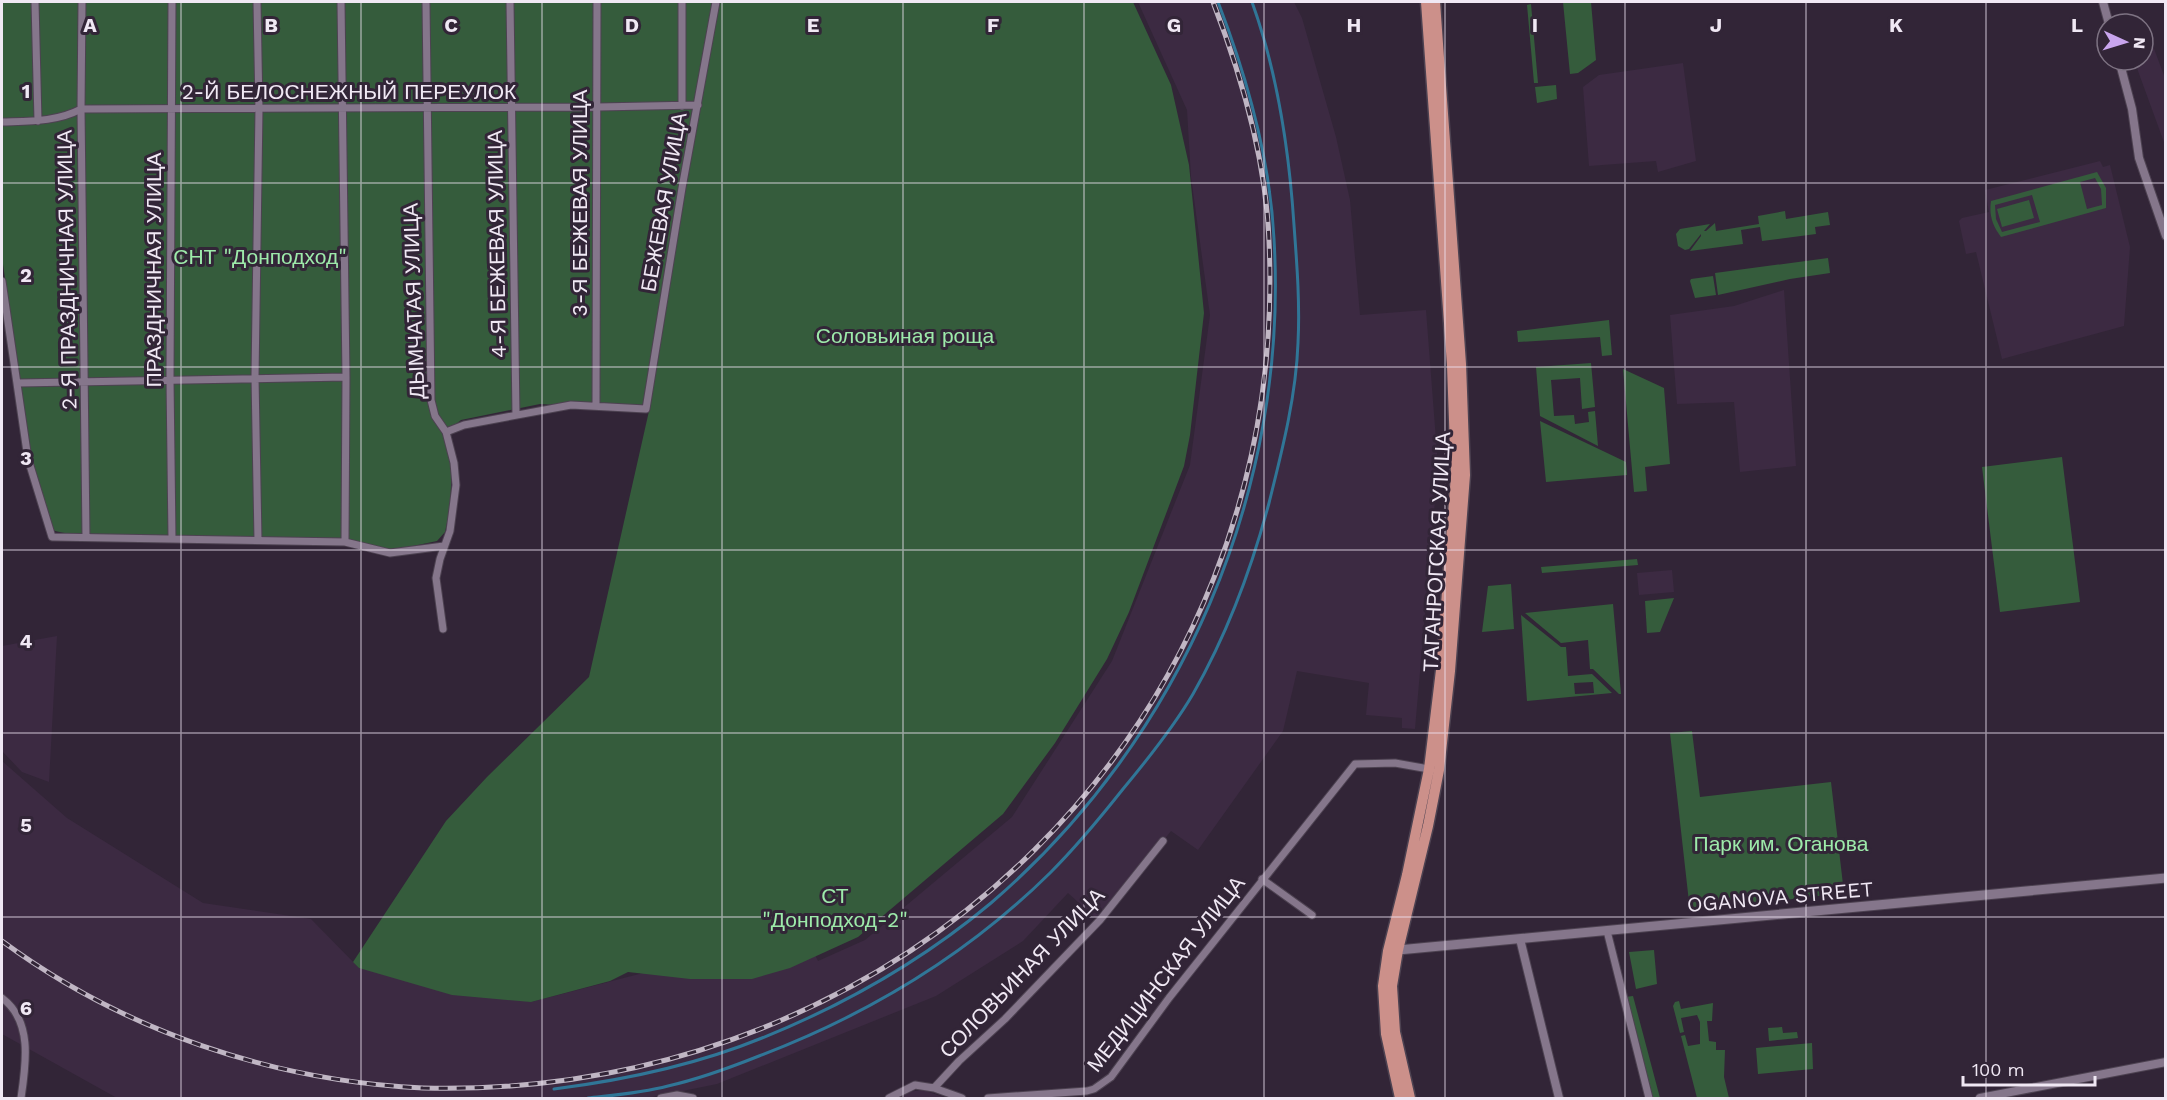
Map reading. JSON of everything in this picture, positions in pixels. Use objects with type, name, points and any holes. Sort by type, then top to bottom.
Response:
[{"type":"main road","name":"ТАГАНРОГСКАЯ УЛИЦА","points":[[1426,2],[1454,336]]},
{"type":"main road","name":"ТАГАНРОГСКАЯ УЛИЦА","points":[[1400,1098],[1386,1034],[1383,986],[1393,950],[1407,875],[1434,770],[1456,475],[1454,336],[1435,2]]},
{"type":"main road","name":"OGANOVA STREET","points":[[1393,950],[2166,878]]},
{"type":"main road","name":"ТАГАНРОГСКАЯ УЛИЦА","points":[[1393,950],[1392,1008],[1410,1098]]},
{"type":"street","points":[[35,2],[38,121]]},
{"type":"street","name":"2-Я ПРАЗДНИЧНАЯ УЛИЦА","points":[[82,2],[86,537]]},
{"type":"street","name":"ПРАЗДНИЧНАЯ УЛИЦА","points":[[172,2],[170,379],[172,539]]},
{"type":"street","points":[[257,2],[259,109],[255,377],[258,540]]},
{"type":"street","points":[[341,2],[346,376],[345,542]]},
{"type":"street","name":"ДЫМЧАТАЯ УЛИЦА","points":[[426,2],[431,399],[435,416],[446,432],[454,463],[456,485],[450,531],[436,578],[443,629]]},
{"type":"street","name":"4-Я БЕЖЕВАЯ УЛИЦА","points":[[510,2],[516,415]]},
{"type":"street","name":"3-Я БЕЖЕВАЯ УЛИЦА","points":[[596,406],[597,2]]},
{"type":"street","points":[[682,2],[682,106]]},
{"type":"street","name":"БЕЖЕВАЯ УЛИЦА","points":[[596,406],[646,409],[682,188],[716,2]]},
{"type":"street","points":[[2122,72],[2132,109],[2139,158],[2166,236]]},
{"type":"street","name":"2-Й БЕЛОСНЕЖНЫЙ ПЕРЕУЛОК","points":[[2,122],[38,121],[69,116],[81,109],[699,105]]},
{"type":"street","points":[[2,281],[28,459],[52,537],[345,542],[390,553],[444,546]]},
{"type":"street","points":[[18,383],[346,376]]},
{"type":"street","points":[[446,432],[464,425],[571,405],[596,406]]},
{"type":"street","name":"МЕДИЦИНСКАЯ УЛИЦА","points":[[988,1098],[1087,1091],[1099,1086],[1111,1077],[1262,879],[1355,764],[1395,763],[1434,770]]},
{"type":"street","name":"СОЛОВЬИНАЯ УЛИЦА","points":[[889,1098],[915,1085],[934,1088],[1100,920],[1163,841]]},
{"type":"street","name":"МЕДИЦИНСКАЯ УЛИЦА","points":[[1262,879],[1312,915]]},
{"type":"street","points":[[1606,931],[1649,1098]]},
{"type":"street","points":[[1520,939],[1559,1098]]},
{"type":"street","points":[[2,998],[20,1017],[25,1039],[25,1074],[21,1098]]},
{"type":"street","points":[[1980,1098],[2019,1095],[2166,1062]]},
{"type":"street","points":[[934,1088],[962,1098]]},
{"type":"street","points":[[661,1098],[677,1095],[693,1098]]},
{"type":"shaded area","points":[[1138,2],[1294,2],[1302,18],[1336,137],[1350,200],[1360,315],[1426,310],[1438,466],[1415,729],[1402,728],[1402,718],[1366,715],[1369,683],[1297,671],[1283,731],[1198,850],[1171,831],[1099,921],[1068,893],[1023,941],[936,996],[717,1084],[648,1098],[117,1098],[2,1034],[2,761],[67,818],[203,903],[311,919],[359,968],[531,1002],[647,972],[787,898],[818,961],[865,940],[1012,817],[1112,661],[1190,465],[1210,315],[1191,177],[1187,110]]},
{"type":"shaded area","points":[[2155,51],[2165,78],[2165,145],[2138,72],[2155,72]]},
{"type":"shaded area","points":[[1683,63],[1696,161],[1658,172],[1656,161],[1589,166],[1583,87],[1599,75]]},
{"type":"shaded area","points":[[2100,161],[2103,167],[2110,165],[2130,247],[2124,326],[2002,359],[1976,252],[1966,254],[1959,221],[1962,218],[1989,212],[1985,190]]},
{"type":"shaded area","points":[[1784,290],[1796,466],[1740,472],[1734,402],[1677,404],[1670,315],[1734,306]]},
{"type":"shaded area","points":[[1672,570],[1674,592],[1639,595],[1637,573]]},
{"type":"shaded area","points":[[57,636],[49,782],[22,772],[2,751],[2,646]]},
{"type":"shaded area","points":[[923,1090],[946,1098],[895,1098],[907,1092]]},
{"type":"green space","points":[[2,2],[1133,2],[1171,85],[1189,165],[1204,313],[1190,435],[1184,466],[1129,612],[1107,659],[1055,743],[1003,814],[858,937],[790,968],[752,979],[690,979],[628,972],[610,981],[531,1002],[452,995],[359,968],[353,962],[446,821],[487,777],[589,677],[649,411],[540,404],[461,420],[444,434],[452,463],[450,509],[445,532],[437,541],[394,550],[305,539],[69,534],[55,531],[47,521],[42,508],[27,434],[2,257]]},
{"type":"green space","points":[[1563,2],[1591,2],[1596,60],[1578,73],[1570,74]]},
{"type":"green space","points":[[1531,4],[1538,83],[1534,83],[1527,5]]},
{"type":"green space","points":[[1556,85],[1557,99],[1537,103],[1535,87]]},
{"type":"green space","points":[[2097,172],[2106,188],[2106,208],[2001,237],[1992,220],[1991,201]],"holes":[[[2095,178],[2101,189],[2102,205],[2087,209],[2080,182]],[[2032,195],[2040,222],[2002,232],[1996,219],[1995,205]]]},
{"type":"green space","points":[[2029,200],[2034,218],[2002,227],[1997,209]]},
{"type":"green space","points":[[1785,211],[1786,219],[1828,212],[1830,225],[1815,227],[1816,234],[1762,241],[1760,227],[1741,230],[1743,244],[1690,251],[1701,234],[1689,249],[1685,250],[1678,246],[1676,234],[1680,229],[1710,224],[1704,231],[1706,231],[1715,223],[1716,231],[1759,224],[1758,216]]},
{"type":"green space","points":[[1828,258],[1830,273],[1790,279],[1718,295],[1715,273]]},
{"type":"green space","points":[[1713,276],[1716,295],[1695,298],[1691,279]]},
{"type":"green space","points":[[1609,320],[1612,355],[1602,356],[1600,337],[1518,342],[1517,331]]},
{"type":"green space","points":[[1591,363],[1595,407],[1582,409],[1580,378],[1551,380],[1554,416],[1574,415],[1575,424],[1589,422],[1588,412],[1595,411],[1598,446],[1540,416],[1536,367]]},
{"type":"green space","points":[[1623,369],[1664,388],[1670,464],[1645,467],[1647,491],[1634,492]]},
{"type":"green space","points":[[1540,421],[1626,462],[1627,475],[1546,482]]},
{"type":"green space","points":[[2062,457],[2080,602],[2000,612],[1982,467]]},
{"type":"green space","points":[[1637,559],[1638,565],[1542,573],[1541,567]]},
{"type":"green space","points":[[1511,584],[1514,629],[1482,632],[1488,586]]},
{"type":"green space","points":[[1674,598],[1660,632],[1647,633],[1645,601]]},
{"type":"green space","points":[[1613,604],[1621,694],[1593,669],[1590,669],[1588,640],[1561,643],[1525,613]]},
{"type":"green space","points":[[1521,615],[1561,647],[1566,647],[1568,676],[1592,674],[1612,693],[1527,701]],"holes":[[[1593,682],[1594,693],[1575,694],[1574,683]]]},
{"type":"green space","name":"Парк им. Оганова","points":[[1692,731],[1700,797],[1831,782],[1844,893],[1690,911],[1670,733]]},
{"type":"green space","points":[[1654,950],[1657,984],[1636,989],[1629,952]]},
{"type":"green space","points":[[1633,996],[1660,1098],[1652,1098],[1625,997]]},
{"type":"green space","points":[[1679,1001],[1681,1009],[1713,1003],[1712,1021],[1707,1021],[1709,1041],[1716,1042],[1716,1050],[1725,1050],[1724,1077],[1729,1098],[1697,1098],[1681,1036],[1685,1035],[1688,1046],[1700,1044],[1700,1022],[1697,1015],[1681,1018],[1684,1032],[1680,1033],[1673,1006]]},
{"type":"green space","points":[[1782,1027],[1783,1033],[1797,1032],[1798,1038],[1769,1041],[1768,1028]]},
{"type":"green space","points":[[1812,1043],[1813,1069],[1758,1074],[1756,1048]]},
{"type":"waterway","points":[[554,1089],[660,1070],[737,1048],[793,1025],[853,996],[938,944],[991,903],[1059,838],[1118,765],[1168,687],[1210,604],[1241,516],[1263,426],[1274,333],[1274,239],[1268,178],[1247,89],[1218,2]]},
{"type":"waterway","points":[[588,1098],[628,1094],[703,1077],[799,1040],[877,1001],[950,956],[1018,902],[1069,853],[1151,755],[1193,694],[1227,625],[1255,552],[1283,444],[1297,363],[1298,284],[1289,168],[1281,112],[1269,57],[1252,2]]},
{"type":"railway","points":[[2,941],[49,973],[98,1001],[202,1046],[311,1075],[423,1088],[599,1075],[762,1028],[908,952],[1035,849],[1138,724],[1214,578],[1259,416],[1269,241],[1263,180],[1251,119],[1234,60],[1213,2]]},
{"type":"park label","name":"СНТ \"Донподход\"","points":[[260,257]]},
{"type":"park label","name":"Соловьиная роща","points":[[905,336]]},
{"type":"park label","name":"СТ \"Донподход-2\"","points":[[835,908]]}]
